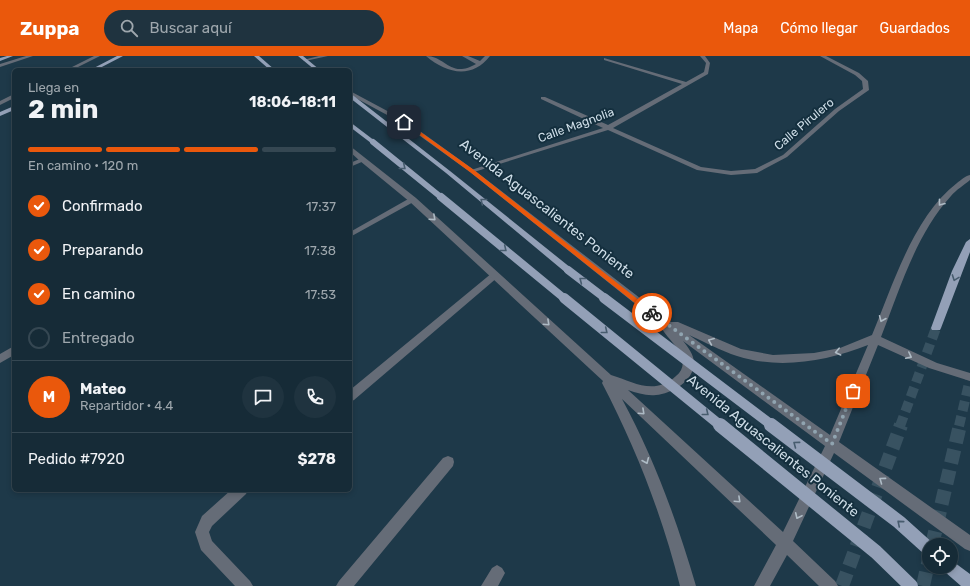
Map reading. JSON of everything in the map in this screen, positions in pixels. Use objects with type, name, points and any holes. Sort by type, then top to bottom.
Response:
[{"type":"main road","points":[[0,60],[11,56]]},
{"type":"main road","points":[[96,68],[121,56]]},
{"type":"main road","points":[[256,56],[271,68]]},
{"type":"main road","points":[[300,56],[315,68]]},
{"type":"main road","name":"Avenida Aguascalientes Poniente","points":[[352,96],[568,270],[899,522],[922,543]]},
{"type":"main road","points":[[0,114],[12,109]]},
{"type":"main road","name":"Avenida Aguascalientes Poniente","points":[[352,126],[870,547],[911,586]]},
{"type":"main road","points":[[936,328],[957,271],[970,242]]},
{"type":"main road","points":[[958,574],[970,584]]},
{"type":"street","points":[[0,66],[30,56]]},
{"type":"street","points":[[72,68],[98,56]]},
{"type":"street","points":[[305,60],[326,56]]},
{"type":"street","points":[[428,56],[452,70],[462,70],[481,64],[488,56]]},
{"type":"street","points":[[464,56],[481,64]]},
{"type":"street","name":"Calle Magnolia","points":[[472,171],[608,128],[706,73],[708,63],[702,56]]},
{"type":"street","name":"Calle Pirulero","points":[[608,128],[699,169],[731,173],[757,171],[785,156],[837,110],[866,90],[865,81],[857,74],[822,56]]},
{"type":"street","points":[[606,59],[687,84]]},
{"type":"street","name":"Avenida Aguascalientes Poniente","points":[[352,95],[404,122],[472,171],[656,316],[970,544]]},
{"type":"street","points":[[0,103],[12,97]]},
{"type":"street","points":[[543,98],[608,128]]},
{"type":"street","points":[[352,150],[362,160],[413,200],[830,586]]},
{"type":"street","points":[[352,164],[362,160]]},
{"type":"street","points":[[762,586],[785,543],[832,444],[874,338],[912,250],[932,216],[950,193],[970,177]]},
{"type":"street","points":[[352,234],[413,200]]},
{"type":"street","points":[[352,395],[495,275]]},
{"type":"street","points":[[656,316],[739,352],[773,359],[814,357],[842,351],[874,338],[915,359],[946,371],[970,377]]},
{"type":"street","points":[[604,376],[633,389],[660,391],[676,383],[686,372],[688,360],[681,346],[656,316]]},
{"type":"street","points":[[0,359],[12,351]]},
{"type":"street","points":[[604,376],[630,424],[654,480],[680,552],[688,586]]},
{"type":"street","points":[[344,586],[448,462]]},
{"type":"street","points":[[239,492],[207,521],[202,532],[206,545],[245,586]]},
{"type":"street","points":[[489,586],[498,573]]},
{"type":"tunnel","points":[[900,426],[936,328]]},
{"type":"tunnel","points":[[959,426],[970,379]]},
{"type":"tunnel","points":[[842,586],[901,425]]},
{"type":"tunnel","points":[[934,538],[960,425]]},
{"type":"tunnel","points":[[923,586],[926,574]]},
{"type":"way so far","points":[[652,313],[832,444],[853,391]]},
{"type":"route","points":[[404,122],[472,171],[652,313]]}]
